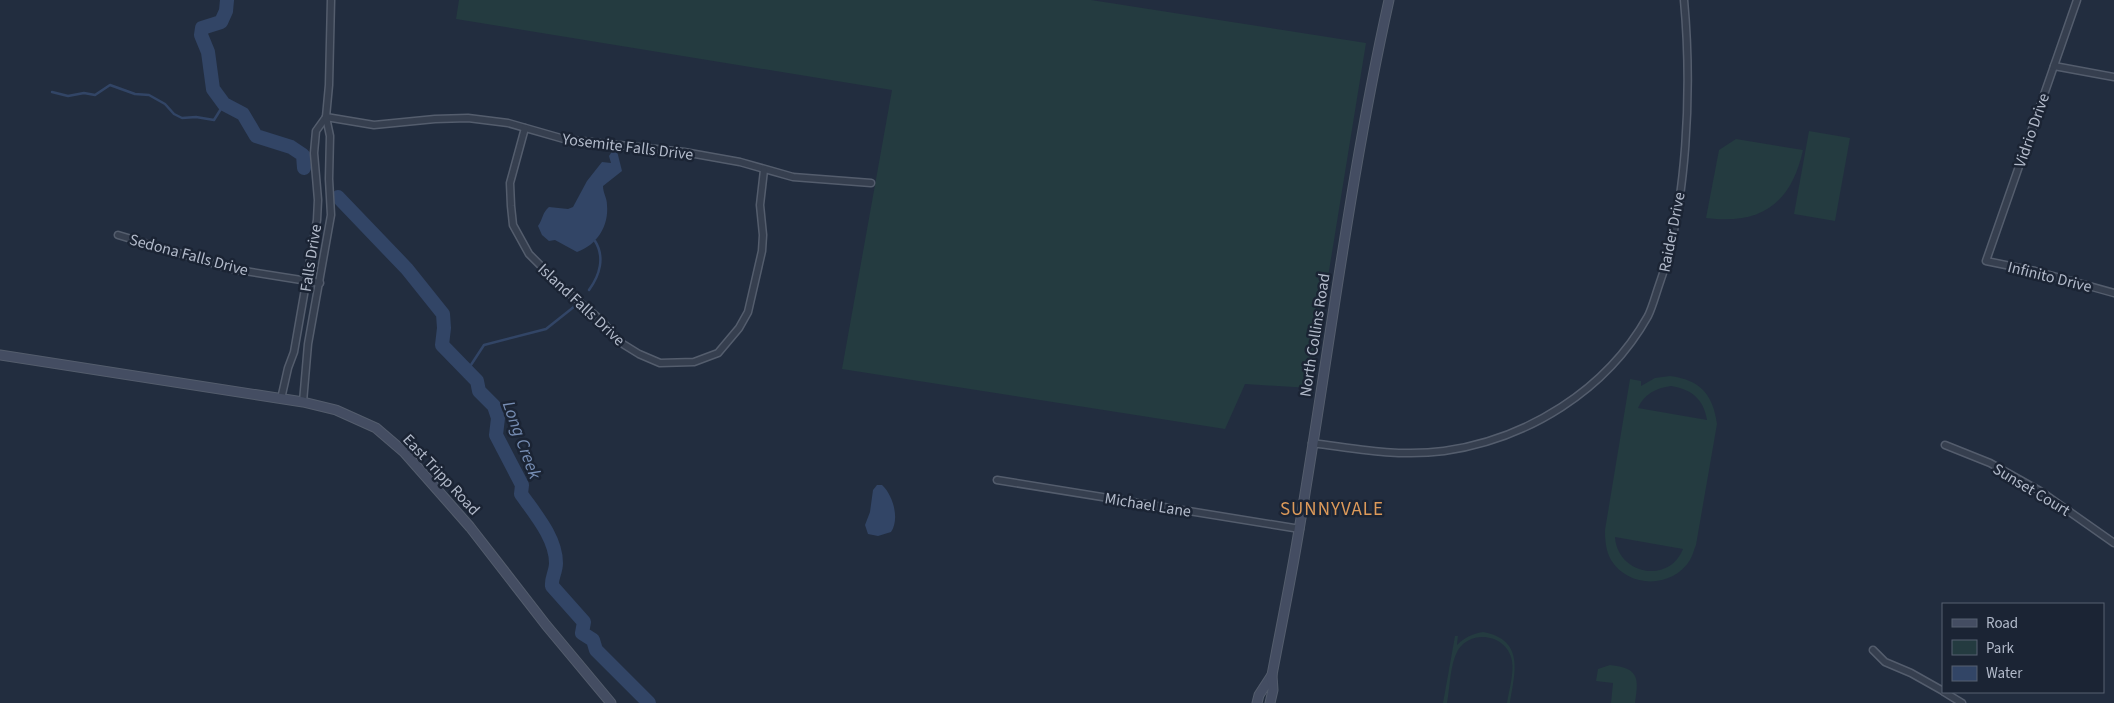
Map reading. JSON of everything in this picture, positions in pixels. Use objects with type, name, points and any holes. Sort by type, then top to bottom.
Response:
[{"type":"street","name":"Falls Drive","points":[[303,402],[308,344],[331,215],[328,180],[330,136],[326,117],[329,85],[331,0]]},
{"type":"street","name":"North Collins Road","points":[[1270,703],[1273,690],[1272,675],[1300,529],[1355,174],[1389,0]]},
{"type":"street","name":"Raider Drive","points":[[1312,443],[1382,452],[1412,453],[1443,451],[1472,445],[1507,435],[1541,420],[1566,406],[1594,383],[1618,357],[1648,315],[1667,263],[1673,235],[1684,152],[1688,74],[1684,0]]},
{"type":"street","name":"Vidrio Drive","points":[[1986,260],[2077,0]]},
{"type":"street","points":[[2054,66],[2114,77]]},
{"type":"street","name":"Falls Drive","points":[[282,399],[288,368],[294,352],[307,281],[317,207],[314,153],[316,131],[326,117]]},
{"type":"street","name":"Yosemite Falls Drive","points":[[326,117],[374,125],[468,118],[508,123],[564,139],[684,152],[740,162],[793,178],[871,182]]},
{"type":"street","name":"Island Falls Drive","points":[[525,128],[510,183],[510,206],[513,225],[529,254],[563,288],[603,322],[618,341],[639,354],[660,363],[694,362],[718,353],[740,328],[748,312],[762,251],[763,235],[760,205],[764,170]]},
{"type":"street","name":"Sedona Falls Drive","points":[[118,234],[232,269],[320,283]]},
{"type":"street","name":"Infinito Drive","points":[[1986,260],[2035,271],[2114,293]]},
{"type":"street","name":"East Tripp Road","points":[[0,355],[303,402],[336,410],[376,428],[404,452],[470,527],[611,703]]},
{"type":"street","name":"Sunset Court","points":[[1945,445],[1990,463],[2040,491],[2114,543]]},
{"type":"street","name":"Michael Lane","points":[[997,480],[1300,529]]},
{"type":"street","points":[[1873,650],[1885,662],[1911,673],[1942,690]]},
{"type":"street","name":"North Collins Road","points":[[1257,703],[1259,695],[1272,675]]},
{"type":"street","points":[[1946,693],[1962,703]]},
{"type":"green space","points":[[459,0],[1091,0],[1366,43],[1310,388],[1245,384],[1225,429],[842,369],[892,90],[456,19]]},
{"type":"green space","points":[[1809,131],[1850,138],[1835,221],[1794,214]]},
{"type":"green space","points":[[1736,139],[1803,150],[1798,169],[1782,197],[1771,207],[1758,214],[1743,218],[1706,218],[1719,150]]},
{"type":"green space","points":[[1670,376],[1697,385],[1703,390],[1712,404],[1717,424],[1696,545],[1692,556],[1682,569],[1673,576],[1651,581],[1639,580],[1619,569],[1608,553],[1605,530],[1630,379],[1641,381],[1641,386],[1655,378]],"holes":[[[1671,386],[1678,387],[1695,396],[1703,406],[1707,420],[1638,408],[1651,392]],[[1615,537],[1683,549],[1676,560],[1667,568],[1656,571],[1644,570],[1634,567],[1624,560],[1618,550]]]},
{"type":"green space","points":[[1483,632],[1496,636],[1506,642],[1511,650],[1515,669],[1510,703],[1507,703],[1512,677],[1512,661],[1509,652],[1497,640],[1480,637],[1464,643],[1458,650],[1452,669],[1447,703],[1443,703],[1455,636],[1458,636],[1457,645],[1469,636]]},
{"type":"green space","points":[[1610,665],[1627,669],[1635,676],[1637,687],[1635,703],[1611,703],[1613,683],[1596,681],[1598,669]]},
{"type":"water","points":[[613,150],[617,151],[622,171],[603,186],[607,202],[607,213],[604,227],[596,240],[577,252],[555,240],[549,241],[542,235],[538,226],[545,212],[549,207],[568,209],[573,207],[587,181],[602,162],[611,163],[609,156]]},
{"type":"water","points":[[877,485],[882,485],[886,489],[892,501],[895,514],[894,527],[891,532],[878,536],[868,534],[865,525],[870,512],[873,490]]},
{"type":"waterway","name":"Long Creek","points":[[227,0],[226,11],[221,22],[202,28],[201,35],[208,52],[213,89],[224,104],[243,114],[256,136],[291,147],[303,155],[304,168]]},
{"type":"waterway","points":[[52,92],[68,96],[84,93],[95,95],[110,85],[135,94],[149,95],[165,104],[174,114],[182,118],[196,117],[214,120],[224,104]]},
{"type":"waterway","name":"Long Creek","points":[[338,197],[407,269],[443,314],[442,345],[477,381],[479,391],[494,406],[498,418],[496,435],[522,485],[521,494],[549,535],[556,563],[552,586],[584,622],[582,633],[593,640],[596,650],[649,703]]},
{"type":"waterway","points":[[589,290],[600,266],[600,253],[595,241]]},
{"type":"waterway","points":[[467,371],[484,345],[546,329],[575,306]]},
{"type":"district","name":"SUNNYVALE","points":[[1332,508]]}]
